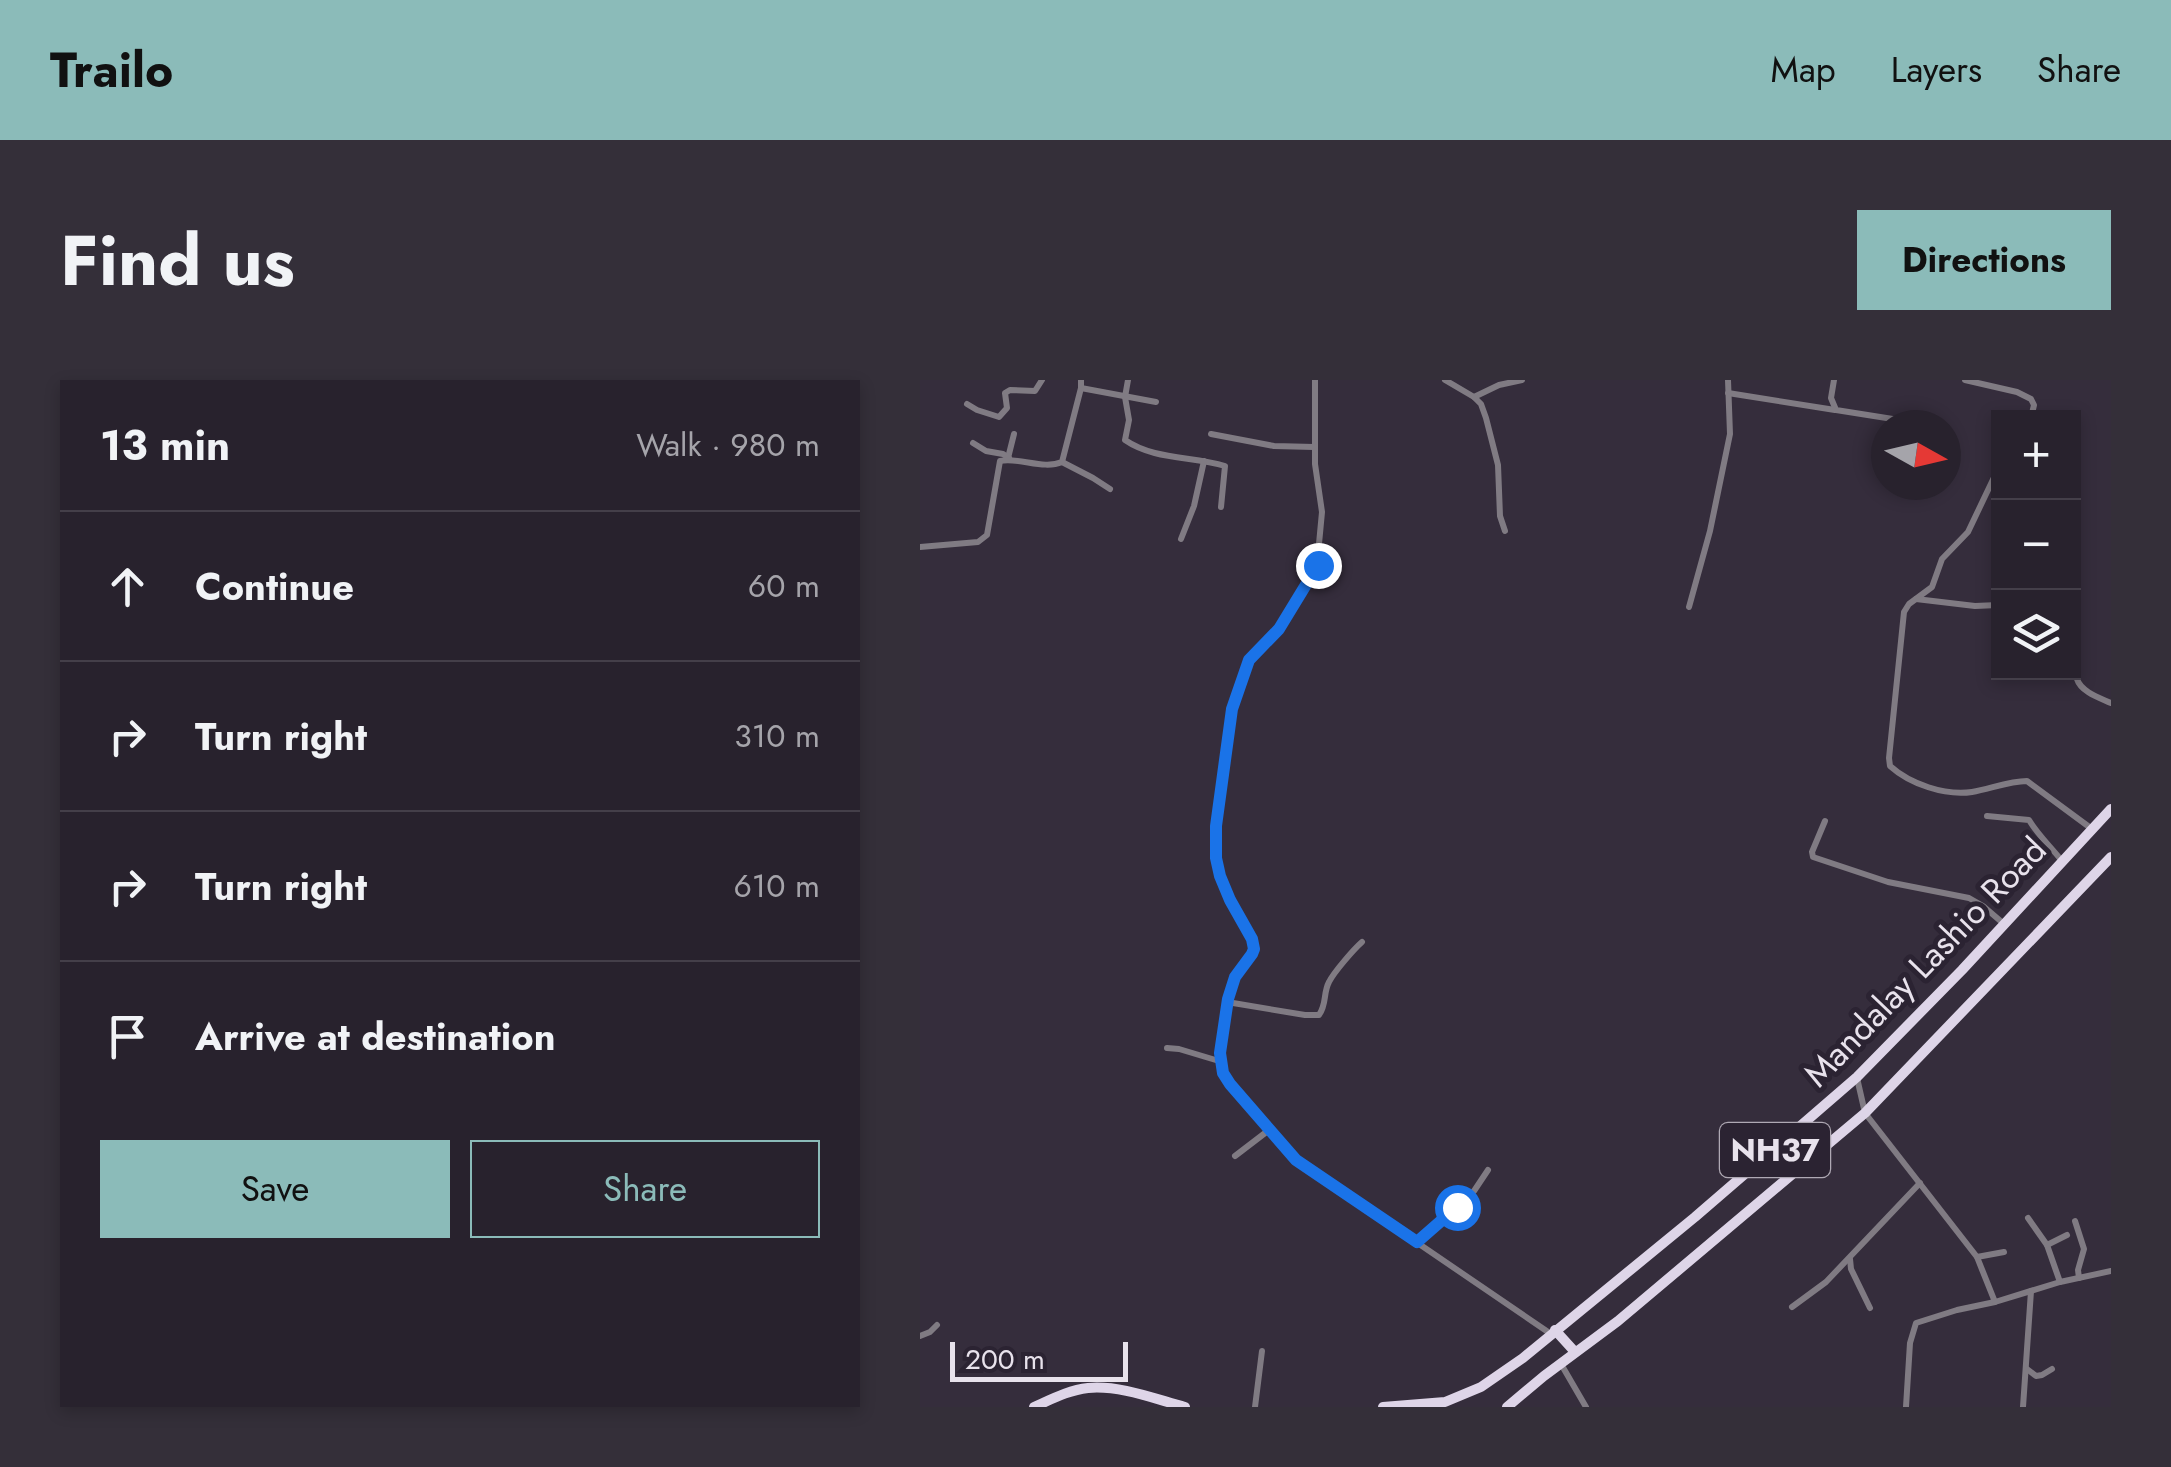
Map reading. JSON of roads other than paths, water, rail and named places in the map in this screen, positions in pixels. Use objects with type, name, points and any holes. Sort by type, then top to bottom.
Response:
[{"type":"highway","name":"Mandalay Lashio Road","points":[[1383,1407],[1461,1397],[1502,1374],[1710,1204],[1857,1077],[2111,809]]},
{"type":"highway","name":"Mandalay Lashio Road","points":[[1507,1407],[1560,1362],[1618,1321],[1865,1113],[2111,857]]},
{"type":"highway","points":[[1553,1332],[1574,1352]]},
{"type":"highway","points":[[1034,1407],[1076,1390],[1099,1388],[1185,1407]]},
{"type":"street","points":[[967,404],[1000,417],[1007,408],[1005,393],[1034,392],[1042,380]]},
{"type":"street","points":[[1128,380],[1125,397],[1129,420],[1124,440],[1152,452],[1225,466],[1221,506]]},
{"type":"street","points":[[1314,380],[1314,447],[1322,512],[1318,565],[1279,629],[1249,660],[1230,722],[1216,826],[1216,858],[1220,876],[1254,949],[1235,977],[1227,1002],[1220,1061],[1230,1084],[1296,1160],[1553,1332]]},
{"type":"street","points":[[1445,380],[1481,404],[1496,457],[1504,531]]},
{"type":"street","points":[[1474,397],[1522,380]]},
{"type":"street","points":[[1689,607],[1730,434],[1728,380]]},
{"type":"street","points":[[1834,380],[1831,398],[1836,410]]},
{"type":"street","points":[[1965,380],[2024,394],[2032,399],[2033,410]]},
{"type":"street","points":[[973,443],[1008,458],[1055,466],[1062,462],[1081,384],[1156,402]]},
{"type":"street","points":[[1728,393],[1871,416]]},
{"type":"street","points":[[1008,458],[1014,434]]},
{"type":"street","points":[[1210,434],[1274,446],[1314,447]]},
{"type":"street","points":[[920,547],[984,539],[1000,461],[1008,458]]},
{"type":"street","points":[[1062,462],[1110,489]]},
{"type":"street","points":[[1181,539],[1194,506],[1204,462]]},
{"type":"street","points":[[1991,484],[1968,532],[1942,560],[1932,587],[1904,612],[1890,766],[1910,780],[1960,793],[2027,781],[2092,829]]},
{"type":"street","points":[[1916,599],[1991,605]]},
{"type":"street","points":[[2077,680],[2083,689],[2111,703]]},
{"type":"street","points":[[1987,816],[2029,820],[2062,861]]},
{"type":"street","points":[[1825,821],[1813,857],[1888,882],[1968,898],[2004,924]]},
{"type":"street","points":[[1227,1002],[1319,1014],[1329,982],[1362,942]]},
{"type":"street","points":[[1167,1048],[1180,1048],[1220,1061]]},
{"type":"street","points":[[1857,1077],[1865,1113],[1978,1257],[1996,1302]]},
{"type":"street","points":[[1235,1156],[1269,1130]]},
{"type":"street","points":[[1417,1242],[1474,1191],[1488,1170]]},
{"type":"street","points":[[1792,1307],[1826,1282],[1920,1183]]},
{"type":"street","points":[[2028,1218],[2047,1246],[2060,1282]]},
{"type":"street","points":[[2075,1221],[2084,1249],[2079,1278]]},
{"type":"street","points":[[2047,1246],[2067,1235]]},
{"type":"street","points":[[1978,1257],[2004,1252]]},
{"type":"street","points":[[1850,1258],[1851,1269],[1870,1308]]},
{"type":"street","points":[[1906,1407],[1910,1343],[1916,1324],[2111,1271]]},
{"type":"street","points":[[2023,1407],[2031,1291]]},
{"type":"street","points":[[920,1336],[937,1325]]},
{"type":"street","points":[[1255,1407],[1262,1352]]},
{"type":"street","points":[[1560,1362],[1586,1407]]},
{"type":"street","points":[[2026,1368],[2036,1376],[2052,1369]]}]
